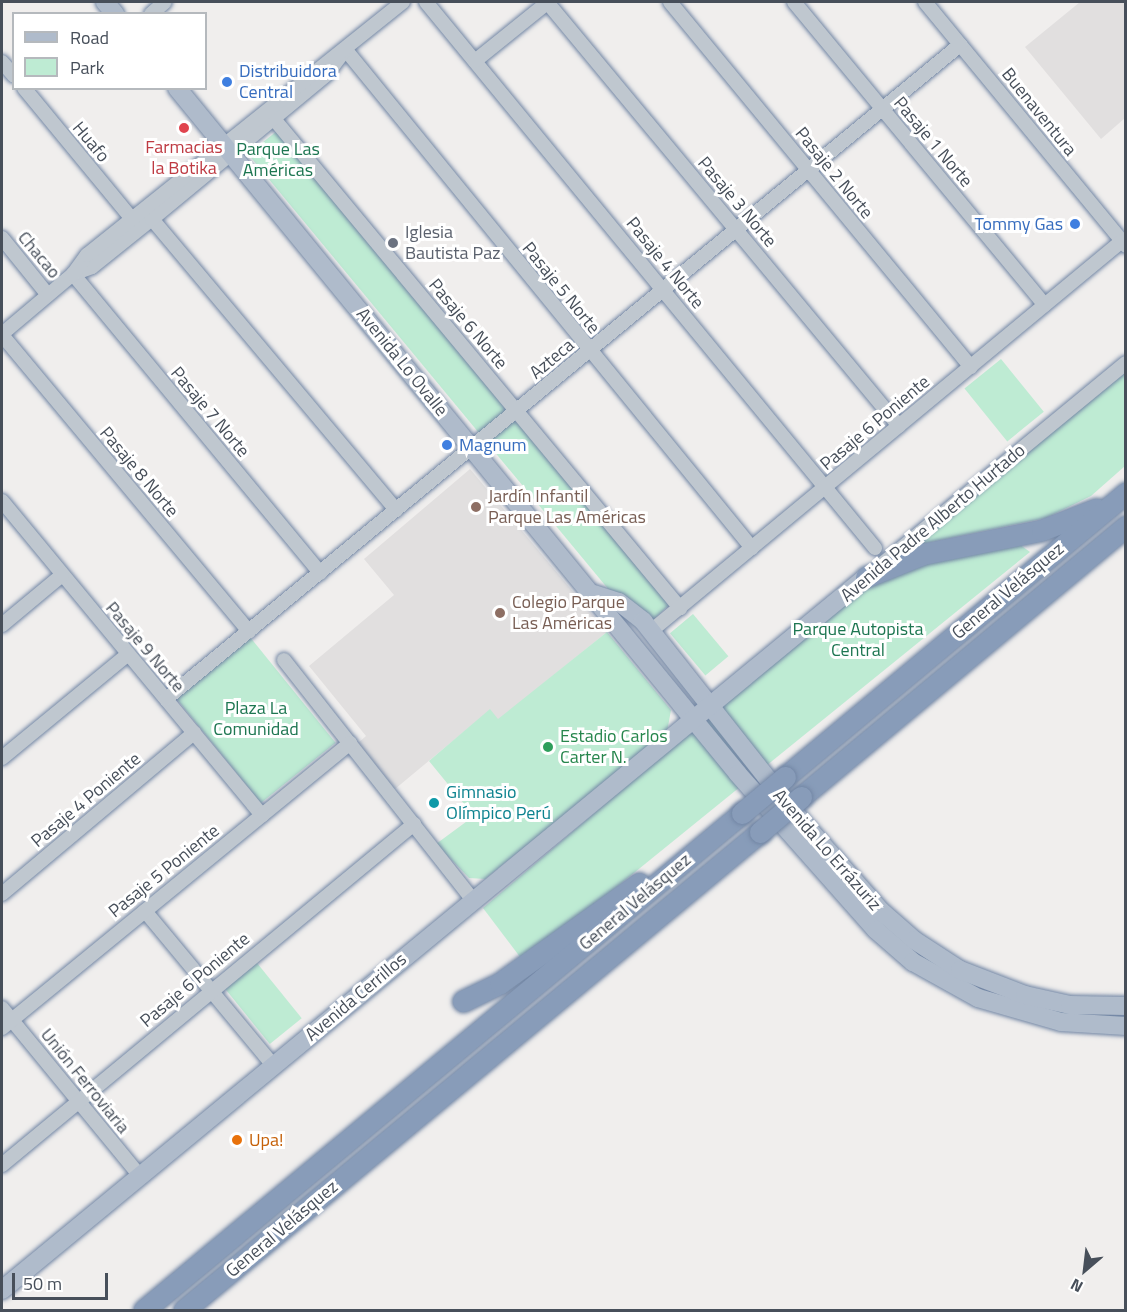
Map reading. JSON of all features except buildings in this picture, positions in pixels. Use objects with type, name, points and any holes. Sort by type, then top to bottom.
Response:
[{"type":"highway","points":[[866,577],[923,554],[1064,523],[1125,493]]},
{"type":"highway","name":"General Velásquez","points":[[144,1311],[1125,493]]},
{"type":"highway","name":"General Velásquez","points":[[184,1311],[1125,526]]},
{"type":"highway","points":[[464,1001],[500,983],[610,902],[702,846]]},
{"type":"main road","name":"Avenida Lo Ovalle","points":[[179,90],[696,720]]},
{"type":"main road","name":"Avenida Padre Alberto Hurtado","points":[[712,706],[866,577]]},
{"type":"main road","name":"Avenida Lo Errázuriz","points":[[593,594],[619,602],[651,632],[712,706],[769,784],[855,883],[895,925],[928,951],[979,979],[1025,995],[1070,1005],[1125,1006]]},
{"type":"main road","name":"Avenida Cerrillos","points":[[2,1290],[473,900],[712,706]]},
{"type":"main road","name":"Avenida Lo Errázuriz","points":[[696,720],[738,774],[858,912],[913,962],[957,988],[1015,1011],[1074,1024],[1125,1026]]},
{"type":"street","points":[[153,12],[165,2]]},
{"type":"street","points":[[73,274],[92,267],[152,219],[226,148],[326,60],[345,49],[403,2]]},
{"type":"street","name":"Pasaje 4 Norte","points":[[426,2],[875,548]]},
{"type":"street","points":[[475,61],[548,2]]},
{"type":"street","name":"Pasaje 3 Norte","points":[[548,2],[899,426]]},
{"type":"street","name":"Pasaje 2 Norte","points":[[670,2],[971,367]]},
{"type":"street","name":"Pasaje 1 Norte","points":[[794,2],[1045,305]]},
{"type":"street","name":"Buenaventura","points":[[925,2],[1124,244]]},
{"type":"street","name":"Azteca","points":[[166,699],[960,45]]},
{"type":"street","points":[[2,334],[73,274],[87,255],[131,218],[226,148],[274,119],[334,68],[345,49]]},
{"type":"street","name":"Pasaje 5 Norte","points":[[345,49],[752,548]]},
{"type":"street","points":[[2,62],[12,74]]},
{"type":"street","name":"Huafo","points":[[26,90],[131,218]]},
{"type":"street","name":"Pasaje 6 Norte","points":[[274,119],[680,608]]},
{"type":"street","points":[[152,219],[396,510]]},
{"type":"street","name":"Chacao","points":[[2,238],[48,295]]},
{"type":"street","name":"Pasaje 6 Poniente","points":[[651,632],[1045,305],[1124,244]]},
{"type":"street","name":"Pasaje 7 Norte","points":[[73,274],[320,573]]},
{"type":"street","name":"Pasaje 8 Norte","points":[[2,334],[249,631]]},
{"type":"street","name":"Avenida Padre Alberto Hurtado","points":[[866,577],[1125,363]]},
{"type":"street","name":"Pasaje 9 Norte","points":[[2,501],[262,815]]},
{"type":"street","points":[[2,625],[62,575]]},
{"type":"street","points":[[2,758],[128,654]]},
{"type":"street","points":[[284,660],[473,900]]},
{"type":"street","name":"Pasaje 4 Poniente","points":[[2,894],[194,733]]},
{"type":"street","name":"Pasaje 5 Poniente","points":[[6,1024],[350,743]]},
{"type":"street","name":"Pasaje 6 Poniente","points":[[2,1165],[414,824]]},
{"type":"street","points":[[145,911],[273,1065]]},
{"type":"street","name":"Unión Ferroviaria","points":[[2,1008],[6,1024],[78,1101],[140,1176]]},
{"type":"shaded area","points":[[1080,2],[1125,2],[1125,118],[1101,139],[1025,47]]},
{"type":"shaded area","points":[[470,469],[607,632],[498,720],[490,710],[395,789],[358,743],[366,736],[309,666],[394,595],[364,559]]},
{"type":"green space","name":"Parque Las Américas","points":[[277,131],[669,605],[652,621],[614,596],[248,154]]},
{"type":"green space","points":[[1001,359],[1044,412],[1007,441],[964,389]]},
{"type":"green space","points":[[1125,373],[1125,466],[1091,496],[1046,518],[912,546]]},
{"type":"green space","name":"Parque Autopista Central","points":[[1019,544],[1030,552],[587,911],[520,957],[483,908],[835,608],[891,571]]},
{"type":"green space","points":[[693,614],[728,656],[705,675],[670,633]]},
{"type":"green space","name":"Estadio Carlos Carter N.","points":[[607,632],[671,710],[667,732],[485,879],[469,878],[436,844],[474,816],[429,761],[490,709],[498,719]]},
{"type":"green space","name":"Plaza La Comunidad","points":[[250,637],[336,743],[261,803],[175,697]]},
{"type":"green space","points":[[257,963],[302,1018],[270,1044],[225,989]]},
{"type":"place","name":"Distribuidora Central","points":[[227,82]]},
{"type":"place","name":"Farmacias la Botika","points":[[184,128]]},
{"type":"place","name":"Tommy Gas","points":[[1075,224]]},
{"type":"place","name":"Iglesia Bautista Paz","points":[[393,243]]},
{"type":"place","name":"Magnum","points":[[447,445]]},
{"type":"place","name":"Jardín Infantil Parque Las Américas","points":[[476,507]]},
{"type":"place","name":"Colegio Parque Las Américas","points":[[500,613]]},
{"type":"place","name":"Estadio Carlos Carter N.","points":[[548,747]]},
{"type":"place","name":"Gimnasio Olímpico Perú","points":[[434,803]]},
{"type":"place","name":"Upa!","points":[[237,1140]]}]
